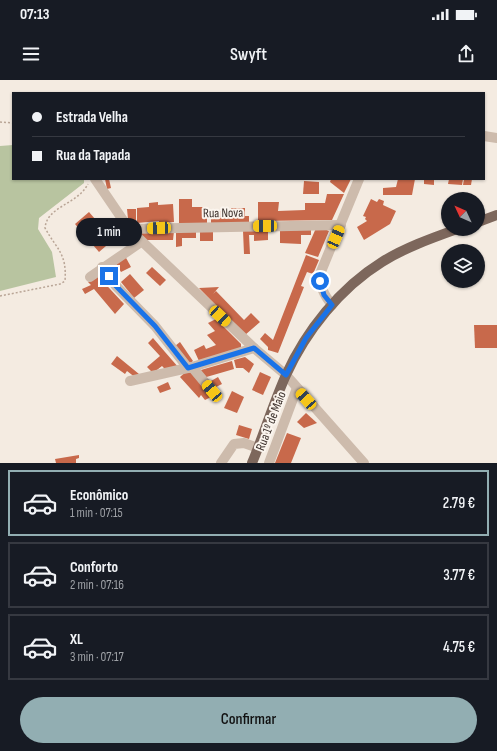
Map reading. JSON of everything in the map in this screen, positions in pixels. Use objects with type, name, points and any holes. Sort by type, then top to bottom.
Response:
[{"type":"main road","points":[[485,219],[497,215]]},
{"type":"main road","points":[[252,463],[286,375],[306,338],[332,305],[357,281],[382,262],[441,235]]},
{"type":"street","points":[[485,136],[497,138]]},
{"type":"street","points":[[96,180],[129,229],[141,242],[254,348],[286,375],[364,463]]},
{"type":"street","points":[[332,305],[324,295],[320,281],[320,274],[359,180]]},
{"type":"street","name":"Rua Nova","points":[[129,229],[341,225]]},
{"type":"street","points":[[90,276],[141,242]]},
{"type":"street","points":[[102,267],[116,286],[155,326],[190,368],[212,391]]},
{"type":"street","points":[[130,381],[190,368],[254,348]]},
{"type":"street","name":"Rua 1º de Maio","points":[[269,463],[297,388]]},
{"type":"street","points":[[221,463],[234,444],[244,443],[258,448]]},
{"type":"path","points":[[0,122],[12,123]]},
{"type":"path","points":[[0,296],[60,284],[65,281],[66,270],[61,250],[45,228],[46,221],[54,211],[68,204],[84,191],[90,180]]},
{"type":"green space","points":[[12,145],[12,180],[84,180],[84,183],[39,218],[38,229],[52,252],[56,277],[0,291],[0,146]]},
{"type":"building","points":[[105,180],[109,180],[111,188],[107,189]]},
{"type":"building","points":[[331,180],[350,180],[344,193],[330,182]]},
{"type":"building","points":[[398,180],[415,180],[412,195],[383,195],[383,188],[396,187]]},
{"type":"building","points":[[424,180],[434,180],[434,185],[424,184]]},
{"type":"building","points":[[449,180],[463,180],[462,185],[448,184]]},
{"type":"building","points":[[464,180],[472,180],[471,185],[463,185]]},
{"type":"building","points":[[304,181],[319,182],[319,194],[303,194]]},
{"type":"building","points":[[327,194],[344,194],[332,220],[258,221],[258,202],[279,202],[278,211],[305,210],[305,203],[325,203]]},
{"type":"building","points":[[179,199],[192,199],[192,207],[207,207],[207,223],[179,224]]},
{"type":"building","points":[[371,199],[377,202],[379,199],[384,201],[383,205],[396,211],[390,224],[364,240],[357,227],[367,221],[365,219],[366,217],[363,216]]},
{"type":"building","points":[[158,202],[158,205],[173,204],[174,222],[159,223],[159,221],[137,223],[137,208],[149,207],[149,203]]},
{"type":"building","points":[[231,208],[245,208],[245,216],[249,216],[249,223],[211,223],[211,211],[223,211],[223,216],[231,216]]},
{"type":"building","points":[[127,209],[136,209],[136,222],[132,222],[132,219],[128,219]]},
{"type":"building","points":[[89,212],[113,240],[99,252],[75,224]]},
{"type":"building","points":[[317,226],[329,231],[318,257],[305,253]]},
{"type":"building","points":[[280,227],[311,228],[311,235],[301,235],[301,244],[280,243]]},
{"type":"building","points":[[213,228],[213,241],[200,241],[200,229]]},
{"type":"building","points":[[268,230],[268,240],[254,241],[254,235],[249,235],[250,254],[244,254],[243,231]]},
{"type":"building","points":[[140,231],[174,231],[173,240],[145,240],[140,236]]},
{"type":"building","points":[[176,232],[196,232],[196,238],[182,238],[182,246],[176,247]]},
{"type":"building","points":[[306,255],[319,260],[313,274],[307,272],[301,286],[304,287],[278,353],[268,350],[268,347],[260,339],[265,333],[273,340]]},
{"type":"building","points":[[125,256],[131,267],[121,272],[115,262]]},
{"type":"building","points":[[152,267],[166,280],[160,286],[146,273]]},
{"type":"building","points":[[130,274],[144,290],[134,298],[121,282]]},
{"type":"building","points":[[97,275],[124,304],[115,314],[94,289],[85,294],[82,289],[91,285],[88,282]]},
{"type":"building","points":[[219,287],[213,294],[216,291],[244,320],[251,313],[260,322],[245,335],[199,288]]},
{"type":"building","points":[[216,319],[241,344],[241,350],[199,361],[194,350],[204,345],[206,349],[216,345],[207,335],[215,331],[208,323]]},
{"type":"building","points":[[474,325],[497,325],[497,348],[475,348]]},
{"type":"building","points":[[153,338],[179,368],[167,371],[162,366],[153,373],[147,367],[160,356],[148,343]]},
{"type":"building","points":[[180,342],[193,361],[188,365],[175,346]]},
{"type":"building","points":[[117,356],[139,374],[136,378],[127,371],[125,374],[111,364]]},
{"type":"building","points":[[245,357],[254,364],[249,373],[243,368],[236,368],[234,360]]},
{"type":"building","points":[[232,361],[234,369],[203,378],[201,370]]},
{"type":"building","points":[[189,369],[209,389],[211,397],[205,400],[201,395],[199,398],[180,377]]},
{"type":"building","points":[[260,372],[271,377],[263,395],[252,390]]},
{"type":"building","points":[[218,377],[222,384],[214,388],[211,381]]},
{"type":"building","points":[[168,382],[171,389],[160,393],[157,387]]},
{"type":"building","points":[[232,391],[244,397],[237,413],[224,408]]},
{"type":"building","points":[[306,413],[317,423],[304,428],[297,422]]},
{"type":"building","points":[[239,425],[252,429],[249,439],[236,435]]},
{"type":"building","points":[[287,433],[301,438],[291,463],[275,463]]},
{"type":"building","points":[[79,455],[79,458],[76,459],[76,463],[56,463],[55,459]]},
{"type":"route","points":[[109,276],[116,286],[155,326],[188,368],[254,348],[286,375],[306,338],[332,305],[324,295],[320,281]]}]
